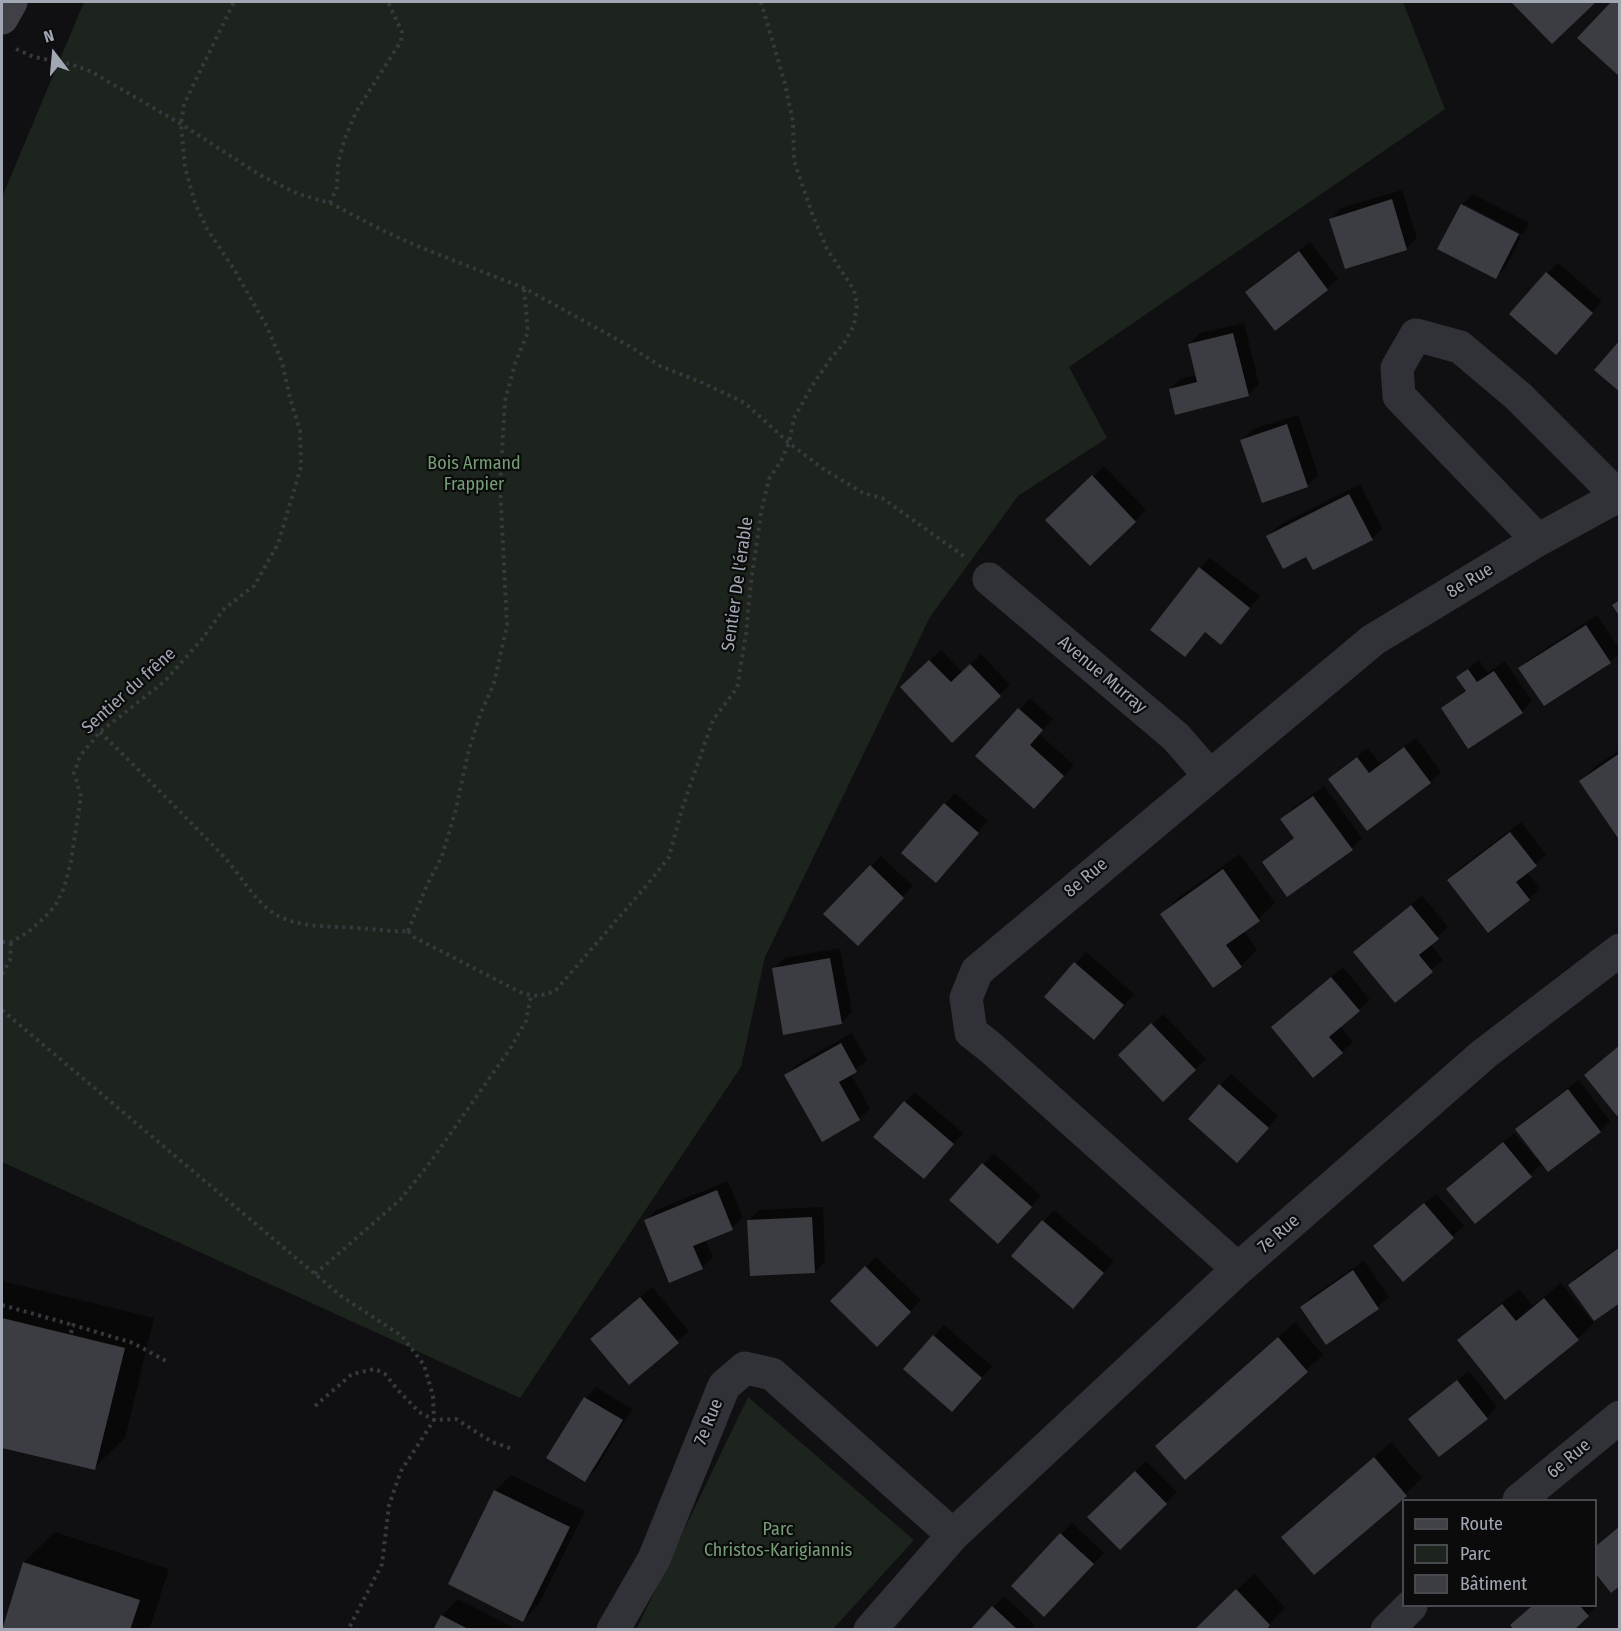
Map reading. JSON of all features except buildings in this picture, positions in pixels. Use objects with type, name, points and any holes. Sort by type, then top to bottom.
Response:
[{"type":"street","points":[[7,32],[11,2]]},
{"type":"street","name":"8e Rue","points":[[1238,1269],[990,1047],[970,1032],[966,998],[977,971],[1373,640],[1538,540],[1619,496],[1518,396],[1460,346],[1416,335],[1397,368],[1399,396],[1538,540]]},
{"type":"street","name":"Avenue Murray","points":[[980,570],[1176,737],[1210,776]]},
{"type":"street","name":"7e Rue","points":[[870,1629],[953,1535],[1238,1269],[1484,1054],[1620,950]]},
{"type":"street","name":"7e Rue","points":[[613,1629],[654,1559],[724,1386],[745,1368],[772,1374],[953,1535]]},
{"type":"street","name":"6e Rue","points":[[1520,1499],[1620,1417]]},
{"type":"street","points":[[1387,1629],[1409,1607]]},
{"type":"path","name":"Sentier du frêne","points":[[11,942],[27,933],[44,918],[55,906],[64,888],[71,861],[81,796],[74,773],[80,756],[100,732],[165,681],[202,639],[224,609],[254,586],[278,544],[301,467],[300,431],[282,362],[267,327],[207,229],[195,202],[185,167],[181,124],[184,104],[234,2]]},
{"type":"path","points":[[330,203],[337,187],[338,163],[345,138],[356,112],[401,41],[402,32],[388,2]]},
{"type":"path","name":"Sentier De l'érable","points":[[531,996],[547,995],[555,990],[654,877],[669,856],[682,809],[713,720],[737,688],[761,513],[769,479],[789,443],[794,418],[812,386],[844,343],[854,325],[857,306],[854,290],[832,258],[822,238],[794,161],[791,112],[761,2]]},
{"type":"path","points":[[7,32],[23,53],[71,64],[92,72],[181,124],[260,175],[298,194],[330,203],[417,246],[524,288],[631,347],[660,366],[745,402],[789,443],[825,470],[863,493],[882,498],[980,570]]},
{"type":"path","points":[[408,931],[442,856],[456,809],[468,753],[480,715],[494,683],[507,625],[500,486],[505,401],[528,332],[524,288]]},
{"type":"path","points":[[100,732],[169,799],[231,865],[259,901],[271,911],[285,919],[328,928],[408,931],[414,937],[531,996],[526,1022],[429,1164],[400,1200],[315,1274]]},
{"type":"path","points":[[2,942],[11,942],[10,960],[2,974]]},
{"type":"path","points":[[2,1010],[341,1296],[402,1336],[424,1365],[433,1396],[434,1420],[401,1471],[389,1505],[382,1564],[348,1629]]},
{"type":"path","points":[[2,1305],[133,1343],[166,1361]]},
{"type":"path","points":[[71,1333],[73,1325]]},
{"type":"path","points":[[315,1407],[352,1374],[375,1369],[385,1374],[419,1412],[434,1420],[456,1419],[492,1442],[510,1448]]},
{"type":"green space","name":"Bois Armand Frappier","points":[[84,2],[1403,2],[1445,109],[1069,367],[1107,438],[1018,496],[930,617],[765,957],[741,1067],[520,1398],[2,1162],[2,197]]},
{"type":"green space","name":"Parc Christos-Karigiannis","points":[[748,1397],[914,1540],[833,1629],[636,1630]]}]
